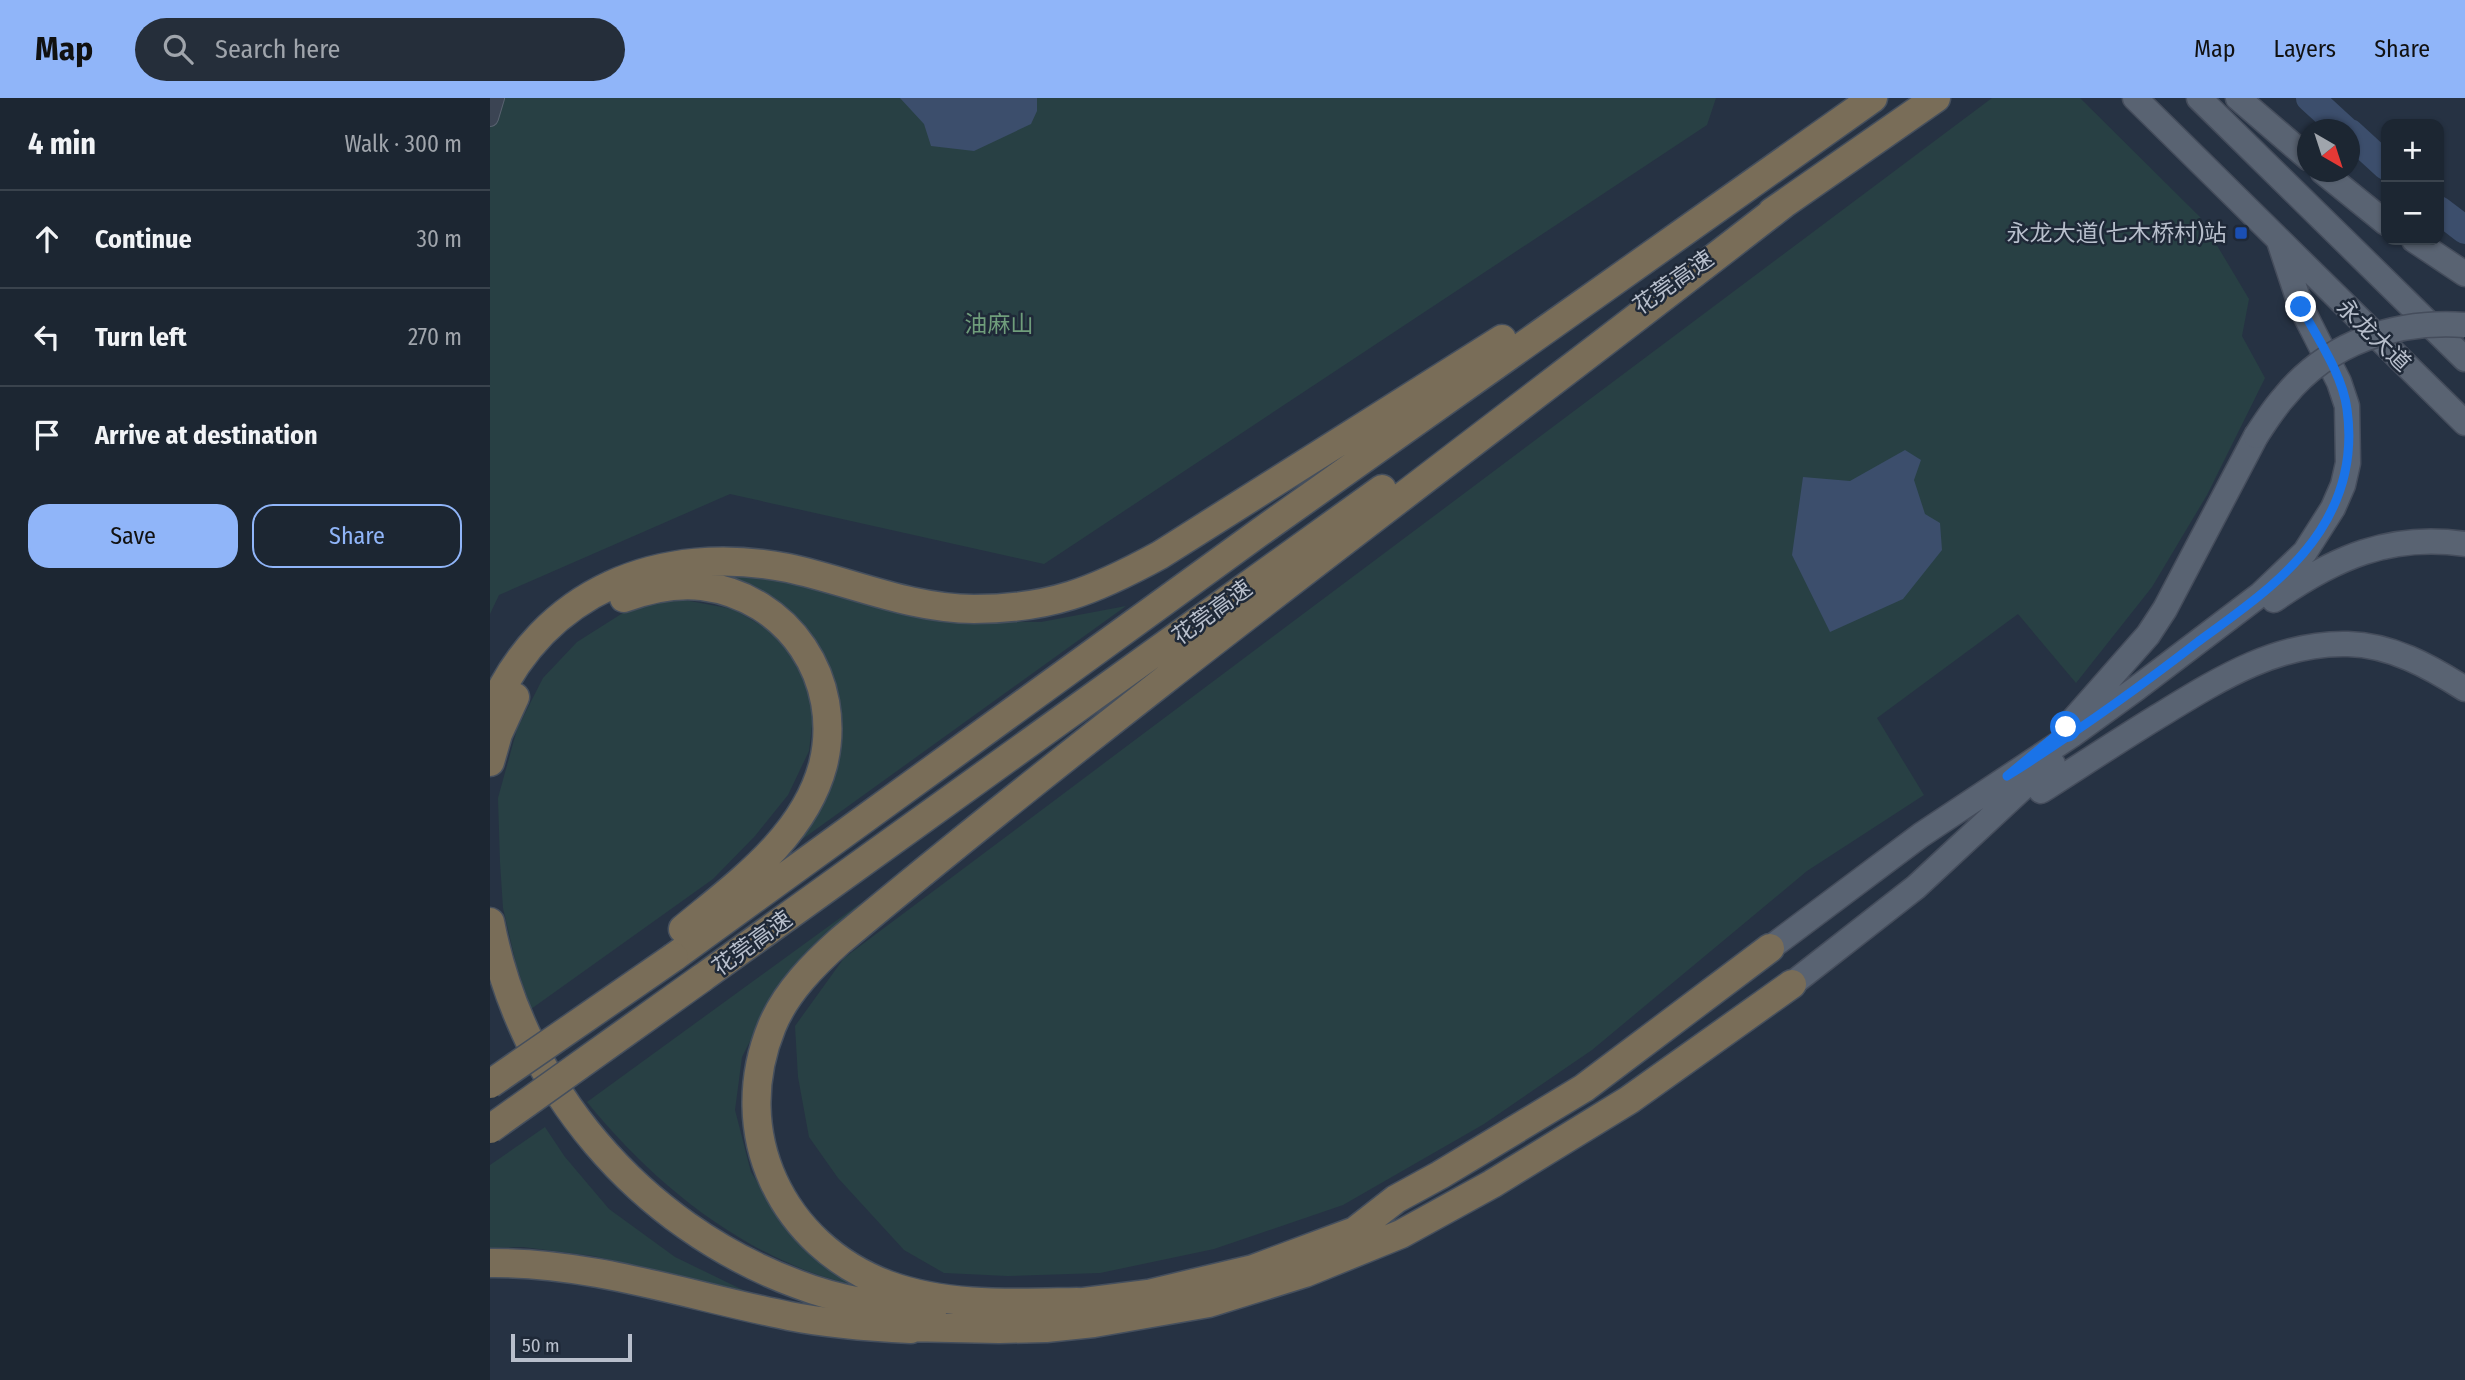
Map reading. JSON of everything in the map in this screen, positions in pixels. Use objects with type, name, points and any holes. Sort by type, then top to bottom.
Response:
[{"type":"highway","name":"花莞高速","points":[[490,1084],[669,951],[1873,98]]},
{"type":"highway","name":"花莞高速","points":[[490,1129],[1317,535],[1936,98]]},
{"type":"highway","points":[[490,713],[513,670],[556,620],[585,597],[642,572],[674,565],[736,561],[787,568],[898,598],[970,609],[1031,606],[1065,599],[1100,585],[1197,532],[1763,176]]},
{"type":"highway","points":[[1077,1302],[998,1303],[915,1294],[857,1271],[841,1262],[810,1236],[786,1206],[777,1189],[764,1156],[758,1128],[756,1107],[759,1068],[772,1026],[786,1000],[815,964],[841,940],[1036,781],[1246,615],[1785,203]]},
{"type":"highway","points":[[490,762],[506,713],[538,663],[585,620],[624,598],[644,591],[685,585],[720,590],[760,606],[791,632],[812,661],[825,699],[828,722],[822,766],[805,807],[776,846],[669,951],[490,1067]]},
{"type":"highway","points":[[490,922],[495,948],[516,1014],[545,1074],[604,1153],[634,1182],[680,1221],[716,1246],[753,1266],[798,1285],[888,1307],[947,1313],[1009,1312],[1149,1294],[1253,1269],[1355,1231],[1395,1199],[1584,1088],[1770,948]]},
{"type":"highway","points":[[490,1263],[550,1264],[577,1268],[786,1316],[856,1326],[911,1329],[1046,1328],[1094,1323],[1209,1303],[1306,1273],[1401,1234],[1492,1184],[1629,1100],[1792,984]]},
{"type":"highway","points":[[490,995],[515,1052],[546,1105],[584,1156],[642,1213],[716,1265],[762,1289],[829,1312],[911,1329]]},
{"type":"main road","name":"永龙大道","points":[[2135,98],[2465,423]]},
{"type":"main road","name":"永龙大道","points":[[2199,98],[2465,359]]},
{"type":"main road","points":[[2238,98],[2297,149]]},
{"type":"main road","points":[[2335,182],[2381,219]]},
{"type":"main road","points":[[1770,948],[1921,835],[2127,696],[2261,594],[2305,552],[2333,508],[2343,485],[2348,463],[2347,406],[2339,382],[2301,307],[2278,241]]},
{"type":"main road","points":[[2422,245],[2465,274]]},
{"type":"main road","points":[[2007,776],[2066,727],[2148,635],[2183,578],[2256,436],[2285,395],[2304,377],[2342,349],[2361,339],[2407,326],[2465,325]]},
{"type":"main road","points":[[1792,984],[1916,887],[2029,782],[2250,616],[2315,573],[2355,554],[2406,541],[2465,544]]},
{"type":"main road","points":[[1970,837],[2200,692],[2270,656],[2324,644],[2370,647],[2417,661],[2465,689]]},
{"type":"street","points":[[490,118],[496,98]]},
{"type":"green space","name":"油麻山","points":[[490,98],[1716,98],[1707,125],[1044,564],[730,494],[499,595],[490,614]]},
{"type":"green space","points":[[1992,98],[2080,98],[2200,217],[2249,299],[2242,336],[2265,378],[2207,495],[2152,587],[2076,683],[2018,614],[1877,718],[1924,795],[1807,871],[1592,1050],[1484,1124],[1343,1205],[1214,1249],[1100,1273],[1008,1276],[944,1273],[904,1250],[838,1178],[809,1137],[798,1077],[795,1026],[844,958]]},
{"type":"green space","points":[[708,572],[765,577],[965,621],[1041,622],[1126,606],[797,843],[834,775],[834,683]]},
{"type":"green space","points":[[679,599],[733,609],[771,631],[799,666],[814,708],[809,751],[788,795],[755,836],[713,879],[531,1009],[516,964],[503,908],[500,862],[498,798],[517,729],[543,678],[577,642],[637,604]]},
{"type":"green space","points":[[862,902],[778,986],[742,1057],[735,1110],[751,1172],[780,1218],[821,1263],[863,1288],[802,1269],[770,1255],[711,1220],[658,1177],[587,1102]]},
{"type":"green space","points":[[545,1127],[565,1157],[609,1209],[675,1257],[745,1291],[593,1256],[523,1247],[490,1248],[490,1165]]},
{"type":"water","points":[[900,98],[1037,98],[1037,111],[1031,124],[974,151],[931,146],[924,124]]},
{"type":"water","points":[[1905,450],[1921,460],[1914,480],[1925,514],[1940,523],[1942,550],[1903,599],[1830,632],[1792,555],[1803,477],[1850,481]]},
{"type":"waterway","points":[[2310,98],[2333,119]]},
{"type":"waterway","points":[[2360,142],[2381,161]]},
{"type":"waterway","points":[[2444,214],[2465,230]]},
{"type":"place","name":"永龙大道(七木桥村)站","points":[[2241,233]]},
{"type":"route","points":[[2066,727],[2007,776],[2072,735],[2261,594],[2305,552],[2333,508],[2343,485],[2348,463],[2347,406],[2330,362],[2301,307]]}]
